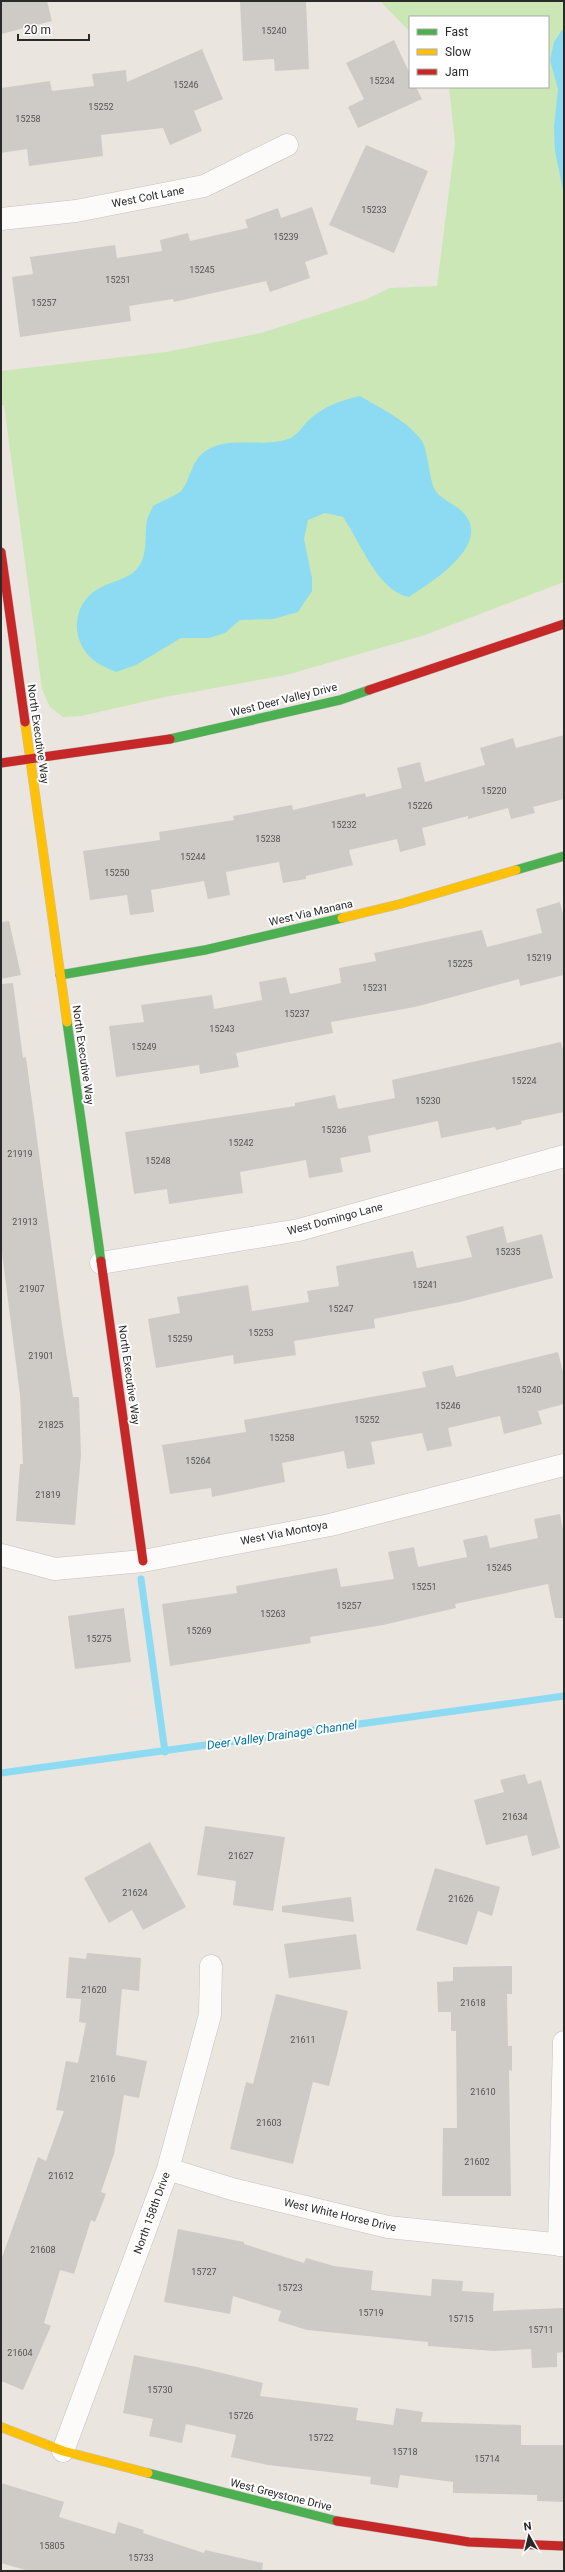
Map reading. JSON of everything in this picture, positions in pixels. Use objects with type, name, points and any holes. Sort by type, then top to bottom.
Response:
[{"type":"street","name":"West Colt Lane","points":[[1,219],[76,211],[204,186],[287,145]]},
{"type":"street","name":"North Executive Way","points":[[1,552],[143,1561]]},
{"type":"street","name":"West Deer Valley Drive","points":[[1,763],[184,737],[340,700],[564,624]]},
{"type":"street","name":"West Via Manana","points":[[60,975],[205,950],[400,904],[564,856]]},
{"type":"street","name":"West Domingo Lane","points":[[101,1262],[299,1230],[564,1156]]},
{"type":"street","name":"West Via Montoya","points":[[1,1556],[55,1569],[143,1561],[330,1525],[564,1465]]},
{"type":"street","name":"North 158th Drive","points":[[63,2451],[168,2169],[210,2015],[212,1966]]},
{"type":"street","points":[[562,2245],[564,2042]]},
{"type":"street","name":"West White Horse Drive","points":[[168,2169],[232,2189],[388,2227],[562,2245]]},
{"type":"street","name":"West Greystone Drive","points":[[1,2427],[63,2451],[343,2523],[469,2542],[564,2546]]},
{"type":"green space","points":[[380,1],[564,1],[564,582],[425,635],[286,675],[165,697],[81,716],[63,717],[50,707],[42,689],[4,405],[1,405],[1,371],[166,352],[261,333],[367,299],[390,288],[437,286],[455,143],[449,88],[549,88],[549,16],[409,16],[409,31]]},
{"type":"water","points":[[564,27],[564,195],[555,151],[554,127],[558,89],[550,60],[554,42]]},
{"type":"water","points":[[360,396],[402,421],[416,434],[424,445],[434,488],[440,496],[463,512],[466,516],[471,528],[470,540],[464,552],[454,563],[430,583],[409,597],[398,593],[388,585],[370,564],[343,517],[325,513],[308,520],[304,539],[312,578],[312,591],[298,612],[273,619],[240,620],[225,633],[209,638],[181,638],[136,665],[116,672],[99,664],[90,657],[79,640],[77,630],[79,611],[83,603],[98,589],[122,579],[136,570],[140,565],[144,553],[147,520],[153,506],[182,490],[195,463],[202,454],[207,450],[226,443],[270,442],[291,438],[319,412],[339,402]]},
{"type":"building","points":[[1,1],[47,1],[52,21],[1,34]]},
{"type":"building","points":[[306,1],[309,69],[275,71],[274,59],[243,61],[240,2]]},
{"type":"building","points":[[394,40],[409,72],[409,88],[416,88],[422,99],[358,128],[348,107],[364,99],[346,63]]},
{"type":"building","points":[[202,49],[223,99],[194,111],[202,131],[170,145],[163,128],[101,135],[103,156],[29,166],[27,149],[1,153],[1,88],[50,81],[52,91],[94,86],[92,74],[126,70],[127,82]]},
{"type":"building","points":[[366,145],[428,171],[394,253],[329,225]]},
{"type":"building","points":[[312,207],[328,254],[305,262],[310,278],[270,292],[266,281],[174,302],[173,299],[129,306],[131,321],[20,337],[12,277],[33,274],[30,257],[115,245],[117,258],[162,251],[160,240],[188,233],[190,241],[248,228],[245,220],[278,208],[281,218]]},
{"type":"building","points":[[564,735],[564,799],[533,807],[535,813],[511,819],[508,808],[468,819],[468,816],[422,828],[426,845],[400,852],[397,839],[349,850],[353,865],[306,876],[306,879],[283,883],[279,862],[226,872],[230,895],[208,899],[204,881],[151,890],[154,912],[130,915],[127,895],[90,900],[83,851],[160,840],[159,832],[234,820],[233,816],[292,805],[293,810],[365,793],[366,797],[402,788],[397,768],[420,762],[425,782],[485,765],[480,748],[513,738],[516,748]]},
{"type":"building","points":[[560,902],[564,918],[564,975],[520,986],[519,979],[415,1007],[331,1022],[333,1033],[236,1053],[239,1067],[200,1074],[199,1065],[116,1077],[109,1026],[144,1022],[141,1005],[212,995],[214,1009],[262,1000],[259,982],[286,977],[290,994],[341,983],[339,968],[376,961],[374,953],[482,930],[487,947],[542,933],[536,909]]},
{"type":"building","points":[[9,921],[21,975],[1,979],[1,922]]},
{"type":"building","points":[[13,983],[23,1058],[26,1057],[73,1397],[79,1397],[81,1455],[75,1525],[16,1521],[20,1464],[23,1464],[20,1395],[1,1245],[1,984]]},
{"type":"building","points":[[561,1042],[564,1054],[564,1112],[521,1121],[522,1124],[496,1130],[495,1127],[441,1138],[438,1121],[368,1136],[371,1152],[340,1158],[343,1172],[309,1178],[306,1160],[240,1172],[243,1193],[169,1204],[167,1189],[134,1194],[125,1132],[295,1106],[295,1103],[335,1095],[338,1109],[395,1098],[392,1080]]},
{"type":"building","points":[[503,1226],[507,1243],[542,1234],[553,1278],[460,1302],[374,1319],[375,1328],[294,1341],[296,1355],[234,1364],[233,1355],[156,1368],[148,1319],[180,1313],[177,1297],[248,1285],[252,1311],[309,1302],[307,1291],[339,1286],[336,1266],[413,1251],[417,1268],[472,1257],[466,1236]]},
{"type":"building","points":[[558,1352],[564,1376],[564,1404],[538,1411],[542,1424],[504,1434],[500,1416],[448,1428],[452,1446],[427,1451],[422,1433],[371,1442],[375,1464],[347,1469],[344,1451],[282,1463],[285,1482],[212,1497],[211,1488],[170,1494],[162,1445],[246,1432],[244,1420],[426,1387],[422,1372],[453,1365],[456,1377]]},
{"type":"building","points":[[560,1514],[564,1535],[564,1618],[555,1618],[548,1584],[455,1604],[456,1608],[383,1625],[310,1637],[311,1643],[170,1666],[162,1604],[237,1593],[236,1586],[337,1568],[341,1587],[394,1579],[388,1552],[414,1547],[418,1567],[467,1557],[463,1540],[487,1535],[490,1548],[538,1538],[534,1519]]},
{"type":"building","points":[[124,1608],[131,1662],[75,1669],[68,1616]]},
{"type":"building","points":[[525,1774],[528,1784],[541,1780],[560,1848],[532,1856],[527,1835],[486,1845],[474,1800],[504,1792],[500,1780]]},
{"type":"building","points":[[205,1826],[285,1837],[273,1911],[233,1905],[236,1881],[197,1875]]},
{"type":"building","points":[[150,1842],[186,1907],[143,1930],[132,1910],[109,1923],[84,1878]]},
{"type":"building","points":[[435,1868],[500,1887],[492,1916],[478,1911],[467,1945],[416,1930]]},
{"type":"building","points":[[351,1897],[354,1922],[282,1912],[282,1906]]},
{"type":"building","points":[[356,1934],[361,1969],[289,1978],[284,1944]]},
{"type":"building","points":[[87,1953],[141,1958],[139,1991],[122,1989],[116,2055],[147,2061],[139,2098],[124,2095],[114,2154],[101,2192],[106,2194],[95,2222],[91,2220],[74,2274],[60,2270],[44,2323],[51,2326],[23,2390],[1,2381],[1,2260],[38,2157],[46,2161],[64,2111],[56,2110],[66,2061],[78,2063],[86,2023],[79,2022],[81,1999],[66,1998],[69,1957],[86,1959]]},
{"type":"building","points":[[512,1966],[512,1994],[507,1994],[508,2046],[512,2046],[512,2071],[509,2070],[511,2196],[442,2196],[443,2128],[457,2128],[456,2031],[451,2031],[451,2012],[438,2012],[437,1982],[453,1981],[453,1967]]},
{"type":"building","points":[[276,1994],[348,2011],[329,2086],[313,2082],[293,2164],[230,2149],[246,2082],[253,2084]]},
{"type":"building","points":[[178,2229],[244,2242],[244,2244],[304,2263],[306,2258],[334,2266],[373,2271],[371,2290],[431,2296],[432,2279],[463,2281],[462,2291],[494,2293],[493,2311],[564,2308],[564,2352],[557,2353],[557,2367],[532,2368],[531,2349],[494,2351],[428,2346],[428,2342],[307,2330],[278,2321],[281,2311],[233,2296],[230,2314],[164,2302]]},
{"type":"building","points":[[134,2355],[197,2367],[263,2383],[260,2396],[358,2408],[356,2420],[393,2425],[396,2408],[423,2412],[421,2422],[521,2425],[521,2445],[564,2445],[564,2502],[537,2501],[537,2495],[453,2493],[453,2482],[400,2475],[398,2488],[370,2484],[371,2477],[268,2465],[231,2457],[236,2435],[186,2424],[182,2443],[149,2436],[153,2419],[123,2413]]},
{"type":"building","points":[[1,2483],[64,2502],[59,2517],[115,2534],[118,2522],[144,2530],[143,2533],[204,2553],[205,2550],[263,2563],[262,2571],[29,2571],[1,2563]]},
{"type":"waterway","points":[[141,1579],[165,1752]]},
{"type":"waterway","name":"Deer Valley Drainage Channel","points":[[1,1773],[564,1696]]},
{"type":"traffic: fast","points":[[170,739],[340,700],[369,690]]},
{"type":"traffic: fast","points":[[516,870],[564,856]]},
{"type":"traffic: fast","points":[[60,975],[205,950],[342,918]]},
{"type":"traffic: fast","points":[[67,1022],[101,1261]]},
{"type":"traffic: fast","points":[[148,2473],[337,2521]]},
{"type":"traffic: slow","points":[[25,722],[67,1022]]},
{"type":"traffic: slow","points":[[342,918],[400,904],[516,870]]},
{"type":"traffic: slow","points":[[1,2427],[63,2451],[148,2473]]},
{"type":"traffic: jam","points":[[1,552],[25,722]]},
{"type":"traffic: jam","points":[[369,690],[564,624]]},
{"type":"traffic: jam","points":[[1,763],[170,739]]},
{"type":"traffic: jam","points":[[101,1261],[143,1561]]},
{"type":"traffic: jam","points":[[337,2521],[469,2542],[564,2546]]}]
